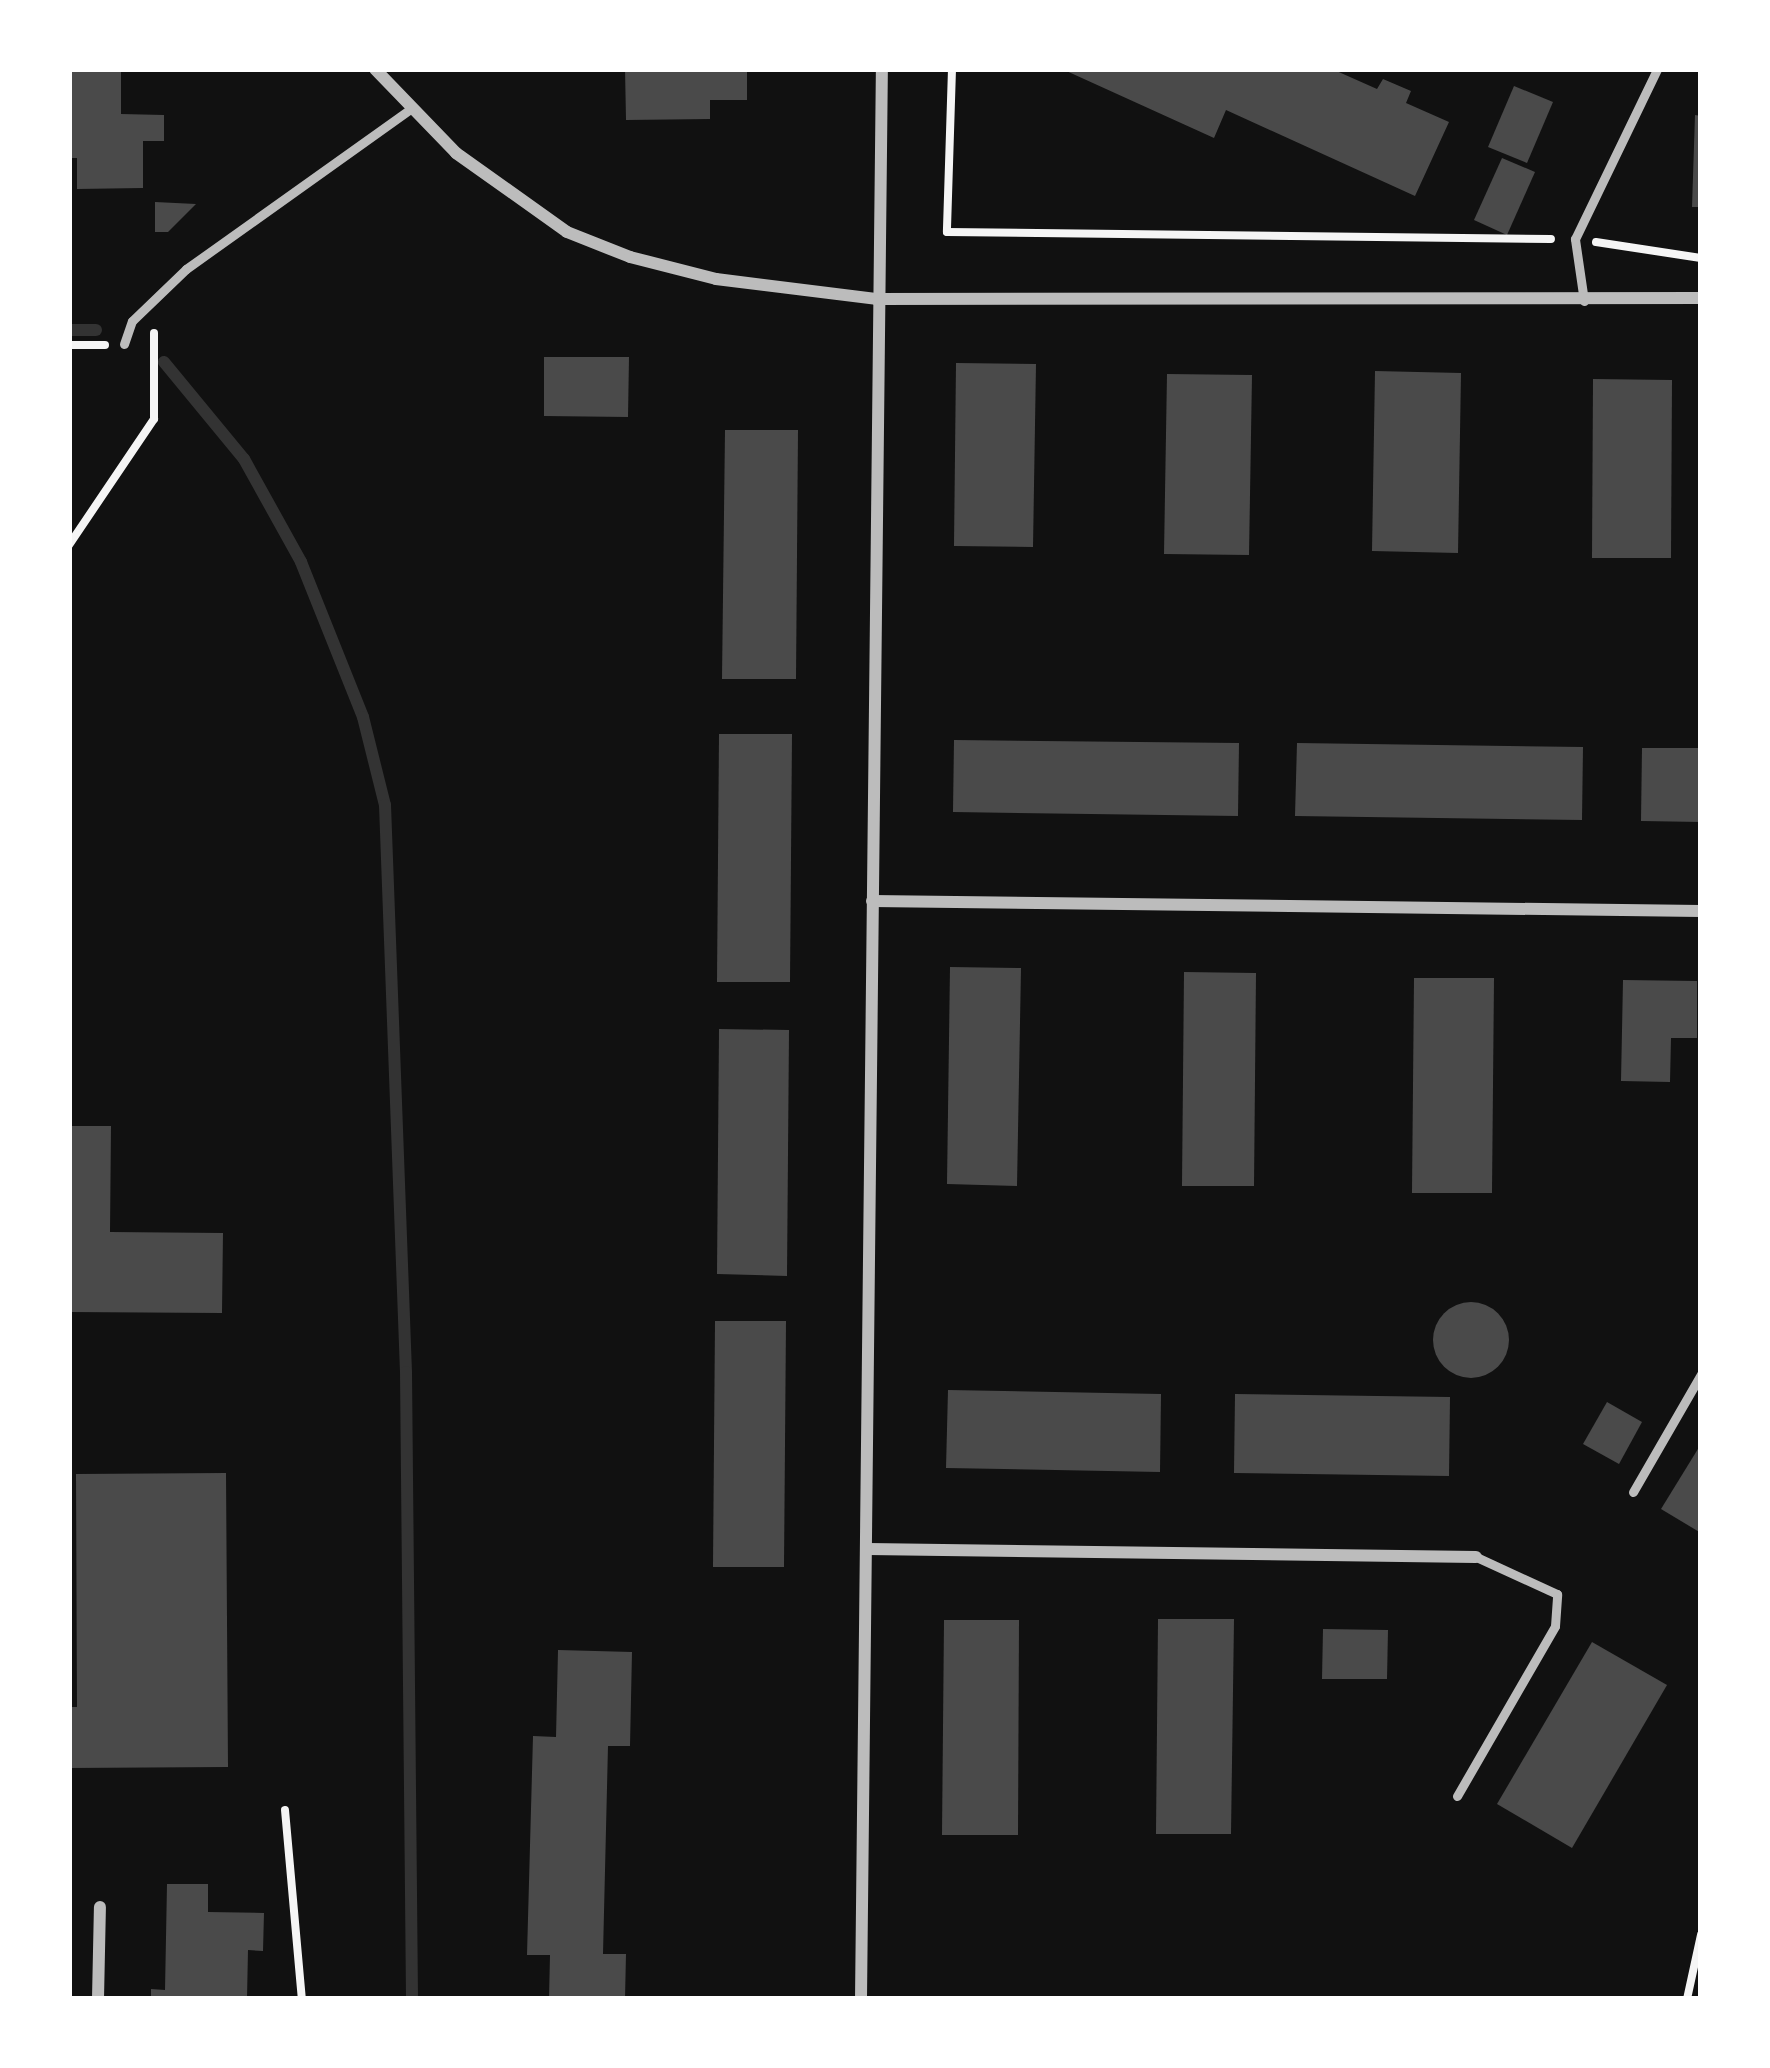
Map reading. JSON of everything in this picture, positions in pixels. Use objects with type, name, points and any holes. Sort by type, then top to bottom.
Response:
[{"type":"street","points":[[375,69],[410,109],[499,188],[567,232],[630,257],[716,279],[876,299],[1701,298]]},
{"type":"street","points":[[861,1999],[882,69]]},
{"type":"street","points":[[872,901],[1701,911]]},
{"type":"street","points":[[868,1549],[1476,1557]]},
{"type":"street","points":[[98,1999],[100,1907]]},
{"type":"lane","points":[[1585,301],[1575,239],[1657,69]]},
{"type":"lane","points":[[124,344],[132,321],[186,269],[410,109]]},
{"type":"lane","points":[[1633,1492],[1701,1374]]},
{"type":"lane","points":[[1457,1796],[1555,1626],[1557,1594],[1476,1557]]},
{"type":"path","points":[[952,69],[947,232],[1575,239],[1701,259]]},
{"type":"path","points":[[69,545],[154,419],[156,340],[146,307]]},
{"type":"path","points":[[286,1810],[302,1999]]},
{"type":"path","points":[[1687,1999],[1701,1935]]},
{"type":"building","points":[[69,69],[121,69],[121,114],[164,115],[164,141],[143,141],[143,188],[77,189],[77,158],[69,158]]},
{"type":"building","points":[[625,69],[747,69],[747,100],[710,100],[710,119],[626,120]]},
{"type":"building","points":[[1062,69],[1332,69],[1377,89],[1383,79],[1411,91],[1406,103],[1449,122],[1415,196],[1226,110],[1214,138]]},
{"type":"building","points":[[1514,86],[1553,102],[1527,163],[1488,147]]},
{"type":"building","points":[[1695,115],[1701,116],[1701,207],[1692,207]]},
{"type":"building","points":[[1502,158],[1535,172],[1507,235],[1474,220]]},
{"type":"building","points":[[155,202],[196,204],[168,232],[155,232]]},
{"type":"building","points":[[544,357],[629,357],[628,417],[544,416]]},
{"type":"building","points":[[956,363],[1036,364],[1033,547],[954,546]]},
{"type":"building","points":[[1375,371],[1461,373],[1458,553],[1372,551]]},
{"type":"building","points":[[1167,374],[1252,375],[1249,555],[1164,554]]},
{"type":"building","points":[[1593,379],[1672,380],[1671,558],[1592,558]]},
{"type":"building","points":[[725,430],[798,430],[796,679],[722,679]]},
{"type":"building","points":[[719,734],[792,734],[790,982],[717,982]]},
{"type":"building","points":[[954,740],[1239,743],[1238,816],[953,812]]},
{"type":"building","points":[[1297,743],[1583,747],[1582,820],[1295,816]]},
{"type":"building","points":[[1642,748],[1701,748],[1701,822],[1641,821]]},
{"type":"building","points":[[950,967],[1021,968],[1017,1186],[947,1184]]},
{"type":"building","points":[[1184,972],[1256,973],[1254,1186],[1182,1186]]},
{"type":"building","points":[[1414,978],[1494,978],[1492,1193],[1412,1193]]},
{"type":"building","points":[[1623,980],[1697,981],[1697,1038],[1671,1038],[1670,1082],[1621,1081]]},
{"type":"building","points":[[719,1029],[789,1030],[787,1276],[717,1274]]},
{"type":"building","points":[[69,1126],[111,1126],[110,1232],[223,1233],[222,1313],[69,1312]]},
{"type":"building","points":[[1471,1302],[1498,1313],[1509,1340],[1498,1367],[1471,1378],[1444,1367],[1433,1340],[1444,1313]]},
{"type":"building","points":[[715,1321],[786,1321],[784,1567],[713,1567]]},
{"type":"building","points":[[948,1390],[1161,1394],[1160,1472],[946,1468]]},
{"type":"building","points":[[1235,1394],[1450,1397],[1449,1476],[1234,1473]]},
{"type":"building","points":[[1607,1402],[1642,1422],[1619,1464],[1583,1444]]},
{"type":"building","points":[[1701,1444],[1701,1533],[1661,1509]]},
{"type":"building","points":[[226,1473],[228,1767],[69,1768],[69,1707],[77,1707],[76,1474]]},
{"type":"building","points":[[1158,1619],[1234,1619],[1231,1834],[1156,1834]]},
{"type":"building","points":[[944,1620],[1019,1620],[1018,1835],[942,1835]]},
{"type":"building","points":[[1323,1629],[1388,1630],[1387,1679],[1322,1679]]},
{"type":"building","points":[[1592,1642],[1667,1685],[1572,1848],[1497,1804]]},
{"type":"building","points":[[558,1650],[632,1652],[630,1746],[608,1746],[603,1954],[626,1954],[625,1999],[549,1999],[550,1955],[527,1955],[533,1736],[556,1737]]},
{"type":"building","points":[[167,1884],[208,1884],[208,1912],[264,1913],[263,1951],[248,1950],[247,1999],[151,1999],[151,1989],[165,1990]]},
{"type":"waterway","points":[[69,330],[96,330]]},
{"type":"waterway","points":[[164,362],[244,459],[301,562],[363,717],[385,805],[406,1372],[412,1999]]}]
